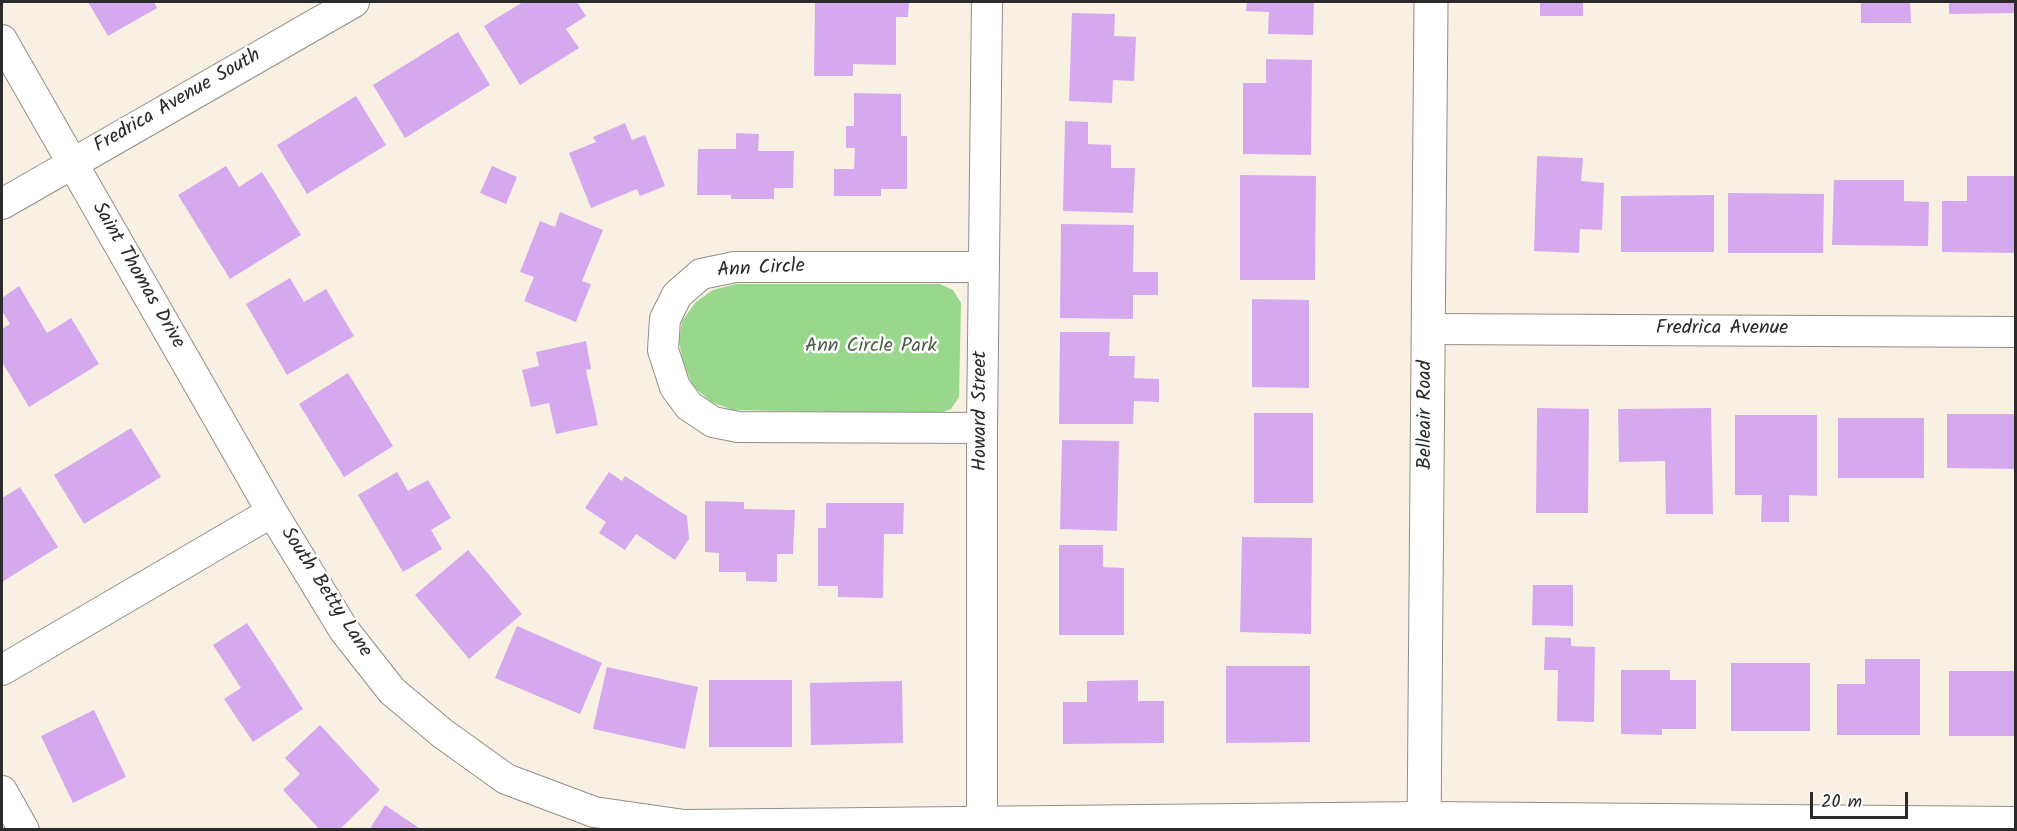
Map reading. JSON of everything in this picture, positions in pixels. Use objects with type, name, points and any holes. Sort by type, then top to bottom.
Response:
[{"type":"main road","name":"Belleair Road","points":[[1424,823],[1431,2]]},
{"type":"street","name":"Fredrica Avenue South","points":[[2,204],[354,2]]},
{"type":"street","name":"Howard Street","points":[[982,821],[982,428],[987,2]]},
{"type":"street","name":"Saint Thomas Drive","points":[[2,40],[272,512]]},
{"type":"street","name":"Ann Circle","points":[[982,428],[738,427],[713,422],[689,406],[675,387],[663,350],[665,319],[677,295],[700,274],[735,267],[983,267]]},
{"type":"street","name":"Fredrica Avenue","points":[[1428,329],[2016,332]]},
{"type":"street","name":"South Betty Lane","points":[[2,670],[272,512],[344,630],[392,691],[442,733],[506,779],[594,812],[684,825],[982,821],[2016,822]]},
{"type":"street","points":[[2,791],[24,830]]},
{"type":"green space","name":"Ann Circle Park","points":[[736,284],[940,284],[953,290],[961,303],[959,397],[951,409],[937,414],[733,410],[711,402],[693,386],[683,362],[679,341],[682,321],[696,302],[713,290]]},
{"type":"building","points":[[88,2],[154,2],[157,8],[108,36]]},
{"type":"building","points":[[523,2],[577,2],[586,16],[566,29],[579,48],[520,85],[484,26]]},
{"type":"building","points":[[815,2],[909,2],[908,17],[896,17],[896,65],[853,64],[853,76],[814,76]]},
{"type":"building","points":[[1247,2],[1314,2],[1313,35],[1268,34],[1269,12],[1246,11]]},
{"type":"building","points":[[1540,2],[1583,2],[1583,16],[1540,16]]},
{"type":"building","points":[[1861,2],[1910,2],[1911,23],[1861,23]]},
{"type":"building","points":[[1949,2],[2016,2],[2016,13],[1949,14]]},
{"type":"building","points":[[1072,13],[1115,14],[1114,36],[1136,37],[1134,81],[1113,80],[1112,103],[1069,101]]},
{"type":"building","points":[[458,32],[490,85],[405,138],[373,85]]},
{"type":"building","points":[[1266,59],[1312,60],[1311,155],[1243,154],[1243,83],[1266,83]]},
{"type":"building","points":[[854,93],[901,94],[901,136],[907,136],[907,189],[881,189],[881,196],[834,196],[834,169],[854,169],[855,148],[846,148],[846,126],[854,126]]},
{"type":"building","points":[[356,96],[386,145],[307,194],[277,145]]},
{"type":"building","points":[[1065,121],[1088,122],[1088,144],[1111,145],[1111,168],[1135,168],[1133,213],[1063,211]]},
{"type":"building","points":[[625,123],[632,140],[645,135],[665,186],[640,196],[637,189],[591,208],[569,153],[596,142],[593,137]]},
{"type":"building","points":[[736,133],[759,134],[758,151],[794,151],[793,188],[774,188],[774,199],[731,199],[731,195],[697,195],[698,149],[736,149]]},
{"type":"building","points":[[1537,156],[1583,158],[1581,181],[1604,183],[1602,230],[1580,229],[1579,253],[1534,251]]},
{"type":"building","points":[[226,166],[239,187],[262,172],[301,235],[230,279],[178,195]]},
{"type":"building","points":[[492,166],[517,177],[506,204],[480,193]]},
{"type":"building","points":[[1240,175],[1316,176],[1315,280],[1240,280]]},
{"type":"building","points":[[1967,176],[2016,176],[2016,253],[1942,252],[1942,201],[1967,201]]},
{"type":"building","points":[[1834,180],[1904,180],[1904,201],[1929,202],[1928,246],[1832,245]]},
{"type":"building","points":[[1728,193],[1824,194],[1823,253],[1728,253]]},
{"type":"building","points":[[1714,195],[1714,252],[1621,252],[1621,196]]},
{"type":"building","points":[[560,212],[603,230],[582,281],[591,284],[576,322],[524,301],[534,277],[520,272],[540,221],[555,227]]},
{"type":"building","points":[[1061,224],[1134,225],[1133,272],[1158,272],[1158,295],[1133,295],[1133,319],[1060,318]]},
{"type":"building","points":[[290,278],[304,302],[326,289],[354,336],[287,375],[246,304]]},
{"type":"building","points":[[19,286],[47,333],[71,318],[99,364],[29,407],[2,362],[2,329],[10,324],[2,311],[2,298]]},
{"type":"building","points":[[1252,299],[1309,300],[1309,388],[1252,387]]},
{"type":"building","points":[[1060,332],[1110,332],[1109,356],[1135,356],[1134,378],[1159,379],[1159,402],[1134,401],[1133,424],[1059,424]]},
{"type":"building","points":[[586,341],[591,369],[586,370],[598,425],[556,434],[549,403],[531,407],[522,370],[539,366],[536,352]]},
{"type":"building","points":[[348,373],[393,446],[344,477],[299,404]]},
{"type":"building","points":[[1537,408],[1589,409],[1588,513],[1536,513]]},
{"type":"building","points":[[1711,408],[1713,514],[1666,514],[1665,461],[1619,462],[1618,409]]},
{"type":"building","points":[[1254,413],[1313,413],[1313,503],[1254,503]]},
{"type":"building","points":[[1947,414],[2016,414],[2016,469],[1947,468]]},
{"type":"building","points":[[1735,415],[1817,415],[1817,496],[1789,495],[1789,522],[1761,522],[1762,495],[1735,495]]},
{"type":"building","points":[[1838,418],[1924,418],[1924,478],[1838,478]]},
{"type":"building","points":[[131,428],[161,477],[84,524],[54,475]]},
{"type":"building","points":[[1062,440],[1119,441],[1117,531],[1060,529]]},
{"type":"building","points":[[397,472],[408,491],[428,480],[451,518],[431,530],[442,549],[403,572],[358,495]]},
{"type":"building","points":[[609,472],[622,481],[625,476],[687,516],[689,539],[675,560],[636,534],[625,550],[599,533],[606,522],[585,508]]},
{"type":"building","points":[[20,487],[58,547],[2,582],[2,498]]},
{"type":"building","points":[[705,501],[744,502],[744,509],[795,510],[793,554],[777,554],[777,582],[746,581],[746,572],[719,572],[719,553],[705,552]]},
{"type":"building","points":[[826,503],[904,503],[903,534],[884,534],[883,598],[838,597],[838,586],[818,586],[818,528],[826,528]]},
{"type":"building","points":[[1242,537],[1312,538],[1311,634],[1240,632]]},
{"type":"building","points":[[1059,545],[1103,545],[1103,567],[1124,568],[1124,635],[1059,635]]},
{"type":"building","points":[[468,550],[522,614],[469,659],[415,595]]},
{"type":"building","points":[[1533,585],[1573,585],[1573,626],[1532,625]]},
{"type":"building","points":[[247,623],[303,709],[253,742],[224,699],[241,688],[213,645]]},
{"type":"building","points":[[517,626],[602,663],[580,714],[495,678]]},
{"type":"building","points":[[1545,637],[1571,638],[1571,646],[1595,647],[1594,722],[1557,721],[1558,670],[1544,670]]},
{"type":"building","points":[[1865,659],[1920,659],[1920,735],[1837,735],[1837,684],[1865,684]]},
{"type":"building","points":[[1731,663],[1810,663],[1810,731],[1731,731]]},
{"type":"building","points":[[1226,666],[1310,666],[1310,742],[1226,743]]},
{"type":"building","points":[[607,667],[698,687],[685,749],[593,729]]},
{"type":"building","points":[[1621,670],[1670,670],[1670,680],[1696,680],[1696,729],[1662,729],[1662,735],[1621,734]]},
{"type":"building","points":[[1949,671],[2016,671],[2016,736],[1949,736]]},
{"type":"building","points":[[709,680],[792,680],[792,747],[709,747]]},
{"type":"building","points":[[1138,680],[1138,701],[1164,701],[1164,743],[1063,744],[1063,702],[1087,702],[1087,681]]},
{"type":"building","points":[[902,681],[903,743],[811,745],[810,683]]},
{"type":"building","points":[[94,710],[126,777],[73,803],[41,736]]},
{"type":"building","points":[[320,725],[380,790],[339,830],[320,830],[283,790],[300,774],[285,758]]},
{"type":"building","points":[[385,805],[422,830],[369,830]]}]
